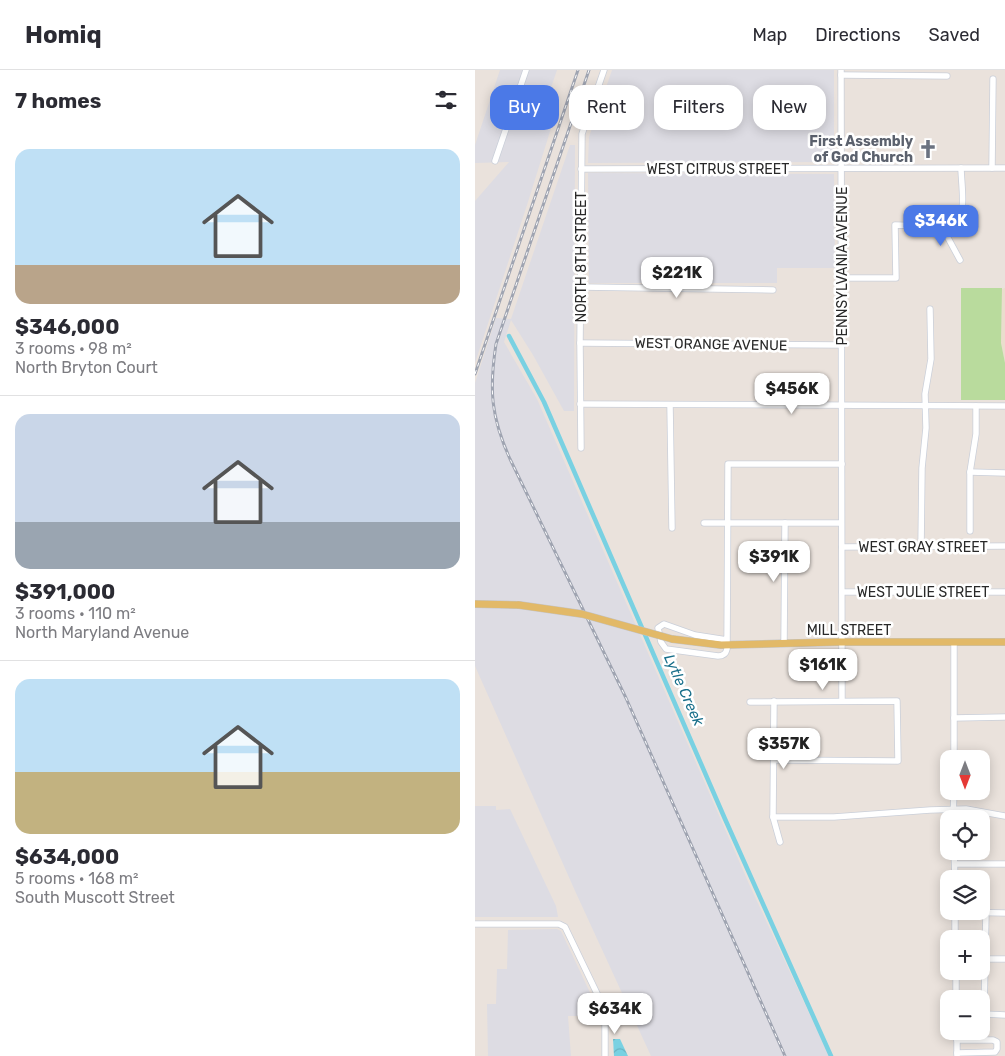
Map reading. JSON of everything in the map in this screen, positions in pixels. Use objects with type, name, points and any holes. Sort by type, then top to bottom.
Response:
[{"type":"main road","name":"MILL STREET","points":[[475,604],[519,605],[582,614],[671,639],[727,642],[1005,642]]},
{"type":"street","points":[[495,161],[526,70]]},
{"type":"street","name":"NORTH 8TH STREET","points":[[581,448],[582,134],[604,70]]},
{"type":"street","points":[[841,72],[947,76]]},
{"type":"street","name":"PENNSYLVANIA AVENUE","points":[[841,72],[841,701]]},
{"type":"street","points":[[992,168],[993,79]]},
{"type":"street","points":[[841,278],[896,278],[895,225],[941,225],[954,219],[963,206],[961,168]]},
{"type":"street","name":"WEST CITRUS STREET","points":[[581,169],[1005,168]]},
{"type":"street","points":[[941,225],[960,260]]},
{"type":"street","points":[[581,287],[773,290]]},
{"type":"street","points":[[921,547],[921,468],[926,428],[926,386],[931,359],[930,309]]},
{"type":"street","name":"WEST ORANGE AVENUE","points":[[580,343],[841,345]]},
{"type":"street","points":[[580,404],[1005,406]]},
{"type":"street","points":[[670,405],[671,528]]},
{"type":"street","points":[[970,531],[970,472],[976,434],[976,406]]},
{"type":"street","points":[[727,642],[695,635],[664,624],[658,628],[661,642],[666,649],[721,656],[727,651],[728,464],[842,464]]},
{"type":"street","points":[[970,472],[1005,473]]},
{"type":"street","points":[[704,523],[841,523]]},
{"type":"street","points":[[785,523],[785,642]]},
{"type":"street","name":"WEST GRAY STREET","points":[[842,547],[1005,546]]},
{"type":"street","name":"WEST JULIE STREET","points":[[842,592],[1005,592]]},
{"type":"street","points":[[954,642],[954,750]]},
{"type":"street","points":[[750,702],[897,701],[898,761],[774,760]]},
{"type":"street","points":[[774,702],[773,817],[780,842]]},
{"type":"street","points":[[954,718],[1005,717]]},
{"type":"street","points":[[954,800],[953,810],[972,810]]},
{"type":"street","points":[[773,817],[842,817],[940,811]]},
{"type":"street","points":[[990,813],[1005,816]]},
{"type":"street","points":[[955,860],[955,870]]},
{"type":"street","points":[[955,864],[1005,864]]},
{"type":"street","points":[[990,912],[1005,912]]},
{"type":"street","points":[[475,924],[559,924],[565,927],[603,1006],[605,1015],[605,1056]]},
{"type":"street","points":[[990,959],[1005,959]]},
{"type":"street","points":[[985,980],[984,1014],[1005,1015]]},
{"type":"street","points":[[957,1040],[957,1054],[995,1052],[997,1042],[990,1040]]},
{"type":"shaded area","points":[[500,70],[557,70],[552,85],[495,85]]},
{"type":"shaded area","points":[[612,70],[834,70],[834,162],[588,163],[589,137],[591,130],[644,130],[644,85],[607,85]]},
{"type":"shaded area","points":[[490,100],[490,130],[550,130],[475,363],[475,201],[509,162],[475,163],[475,145]]},
{"type":"shaded area","points":[[570,145],[575,145],[574,411],[564,411],[511,320],[504,342],[537,399],[749,884],[829,1056],[651,1056],[475,666],[475,383],[496,318],[511,319]]},
{"type":"shaded area","points":[[588,173],[834,174],[835,268],[777,268],[777,283],[589,283]]},
{"type":"shaded area","points":[[1005,288],[1005,363],[1001,343],[1002,289]]},
{"type":"shaded area","points":[[475,806],[496,806],[496,810],[510,809],[556,906],[558,917],[475,917]]},
{"type":"shaded area","points":[[557,929],[561,931],[601,1016],[568,1016],[571,1056],[488,1056],[487,1004],[496,1004],[497,969],[507,969],[508,930]]},
{"type":"green space","points":[[961,288],[1002,288],[1001,343],[1005,363],[1005,400],[961,400]]},
{"type":"water","points":[[613,1039],[620,1039],[628,1056],[614,1056]]},
{"type":"waterway","name":"Lytle Creek","points":[[509,336],[544,402],[725,819],[831,1056]]},
{"type":"railway","points":[[475,374],[578,70]]},
{"type":"railway","points":[[589,70],[496,344],[492,390],[495,416],[510,459],[626,698],[785,1056]]},
{"type":"place","name":"First Assembly of God Church","points":[[928,149]]}]
